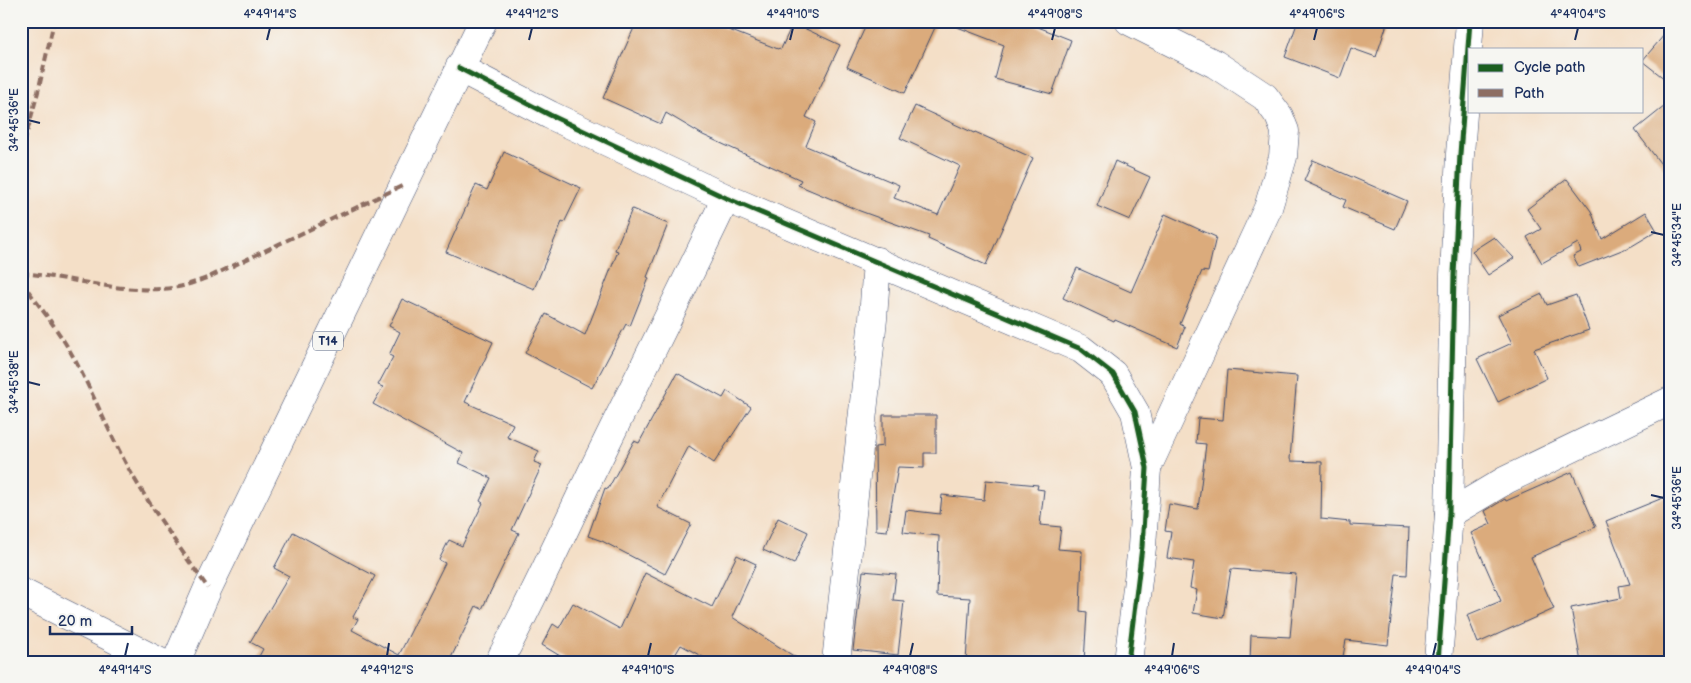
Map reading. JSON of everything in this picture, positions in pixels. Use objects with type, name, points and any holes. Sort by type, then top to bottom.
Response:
[{"type":"main road","name":"T14","points":[[176,662],[208,588],[483,21]]},
{"type":"main road","points":[[1130,21],[1215,64],[1265,97],[1279,116],[1285,130],[1282,157],[1268,208],[1147,468]]},
{"type":"main road","points":[[1438,662],[1449,514],[1454,275],[1460,154],[1470,21]]},
{"type":"main road","points":[[459,68],[550,115],[726,198],[1081,349],[1113,374],[1135,412],[1147,468],[1142,547],[1128,662]]},
{"type":"main road","points":[[499,662],[677,303],[726,198]]},
{"type":"main road","points":[[836,662],[873,319],[877,261]]},
{"type":"main road","points":[[1449,514],[1506,480],[1670,401]]},
{"type":"main road","points":[[21,592],[160,662]]},
{"type":"building","points":[[637,21],[706,21],[778,49],[781,49],[793,23],[840,45],[806,117],[816,122],[806,146],[899,185],[894,198],[938,215],[960,166],[900,138],[915,106],[1033,158],[986,265],[928,239],[929,236],[860,211],[798,185],[801,180],[703,135],[666,113],[661,124],[603,98]]},
{"type":"building","points":[[868,21],[938,21],[905,93],[847,67]]},
{"type":"building","points":[[947,21],[1023,21],[1071,40],[1052,94],[995,79],[1004,45],[947,23]]},
{"type":"building","points":[[1298,21],[1388,21],[1376,57],[1351,48],[1340,78],[1285,57]]},
{"type":"building","points":[[1670,28],[1670,83],[1644,63],[1644,59]]},
{"type":"building","points":[[1670,102],[1670,176],[1635,130]]},
{"type":"building","points":[[504,152],[581,188],[564,223],[562,222],[534,289],[446,252],[476,185],[487,190]]},
{"type":"building","points":[[1313,160],[1407,201],[1395,229],[1343,207],[1346,200],[1304,181]]},
{"type":"building","points":[[1115,161],[1150,177],[1130,220],[1097,206]]},
{"type":"building","points":[[1567,179],[1591,211],[1602,239],[1646,212],[1657,231],[1632,246],[1579,267],[1573,256],[1581,252],[1578,243],[1542,263],[1527,237],[1541,229],[1527,209]]},
{"type":"building","points":[[632,209],[668,224],[630,326],[626,324],[592,388],[525,353],[546,314],[585,335],[618,251],[615,250]]},
{"type":"building","points":[[1165,214],[1216,237],[1208,272],[1202,271],[1180,324],[1185,327],[1177,347],[1115,320],[1114,322],[1063,298],[1077,268],[1131,292]]},
{"type":"building","points":[[1494,237],[1514,258],[1488,275],[1472,251]]},
{"type":"building","points":[[1542,294],[1547,305],[1576,295],[1589,330],[1534,349],[1547,378],[1498,402],[1477,359],[1512,343],[1498,315]]},
{"type":"building","points":[[402,299],[493,342],[465,402],[513,424],[507,437],[539,451],[534,462],[542,465],[512,530],[519,533],[482,609],[476,606],[449,662],[256,662],[263,649],[250,642],[289,576],[274,568],[293,532],[375,576],[353,617],[358,619],[352,630],[399,655],[445,563],[439,560],[449,540],[462,546],[483,503],[480,501],[491,478],[459,463],[463,453],[373,404],[383,387],[378,385],[393,357],[389,355],[400,332],[389,326]]},
{"type":"building","points":[[1227,370],[1297,376],[1290,459],[1291,461],[1322,462],[1321,519],[1350,522],[1350,525],[1409,528],[1407,575],[1396,574],[1388,645],[1346,640],[1342,662],[1320,662],[1299,657],[1299,662],[1250,662],[1251,635],[1290,637],[1296,574],[1231,569],[1223,618],[1193,613],[1197,590],[1190,588],[1194,562],[1167,558],[1171,532],[1165,531],[1169,504],[1198,509],[1206,444],[1196,443],[1198,418],[1223,420]]},
{"type":"building","points":[[677,373],[723,398],[727,391],[751,407],[714,463],[689,446],[657,507],[691,524],[665,574],[602,541],[588,536],[605,488],[608,489],[634,441],[639,443]]},
{"type":"building","points":[[883,415],[936,415],[936,453],[924,453],[924,468],[898,467],[887,531],[876,530],[875,447],[883,446]]},
{"type":"building","points":[[1572,472],[1596,527],[1531,557],[1554,609],[1478,643],[1467,615],[1501,601],[1471,533],[1491,524],[1485,511],[1505,499],[1506,501]]},
{"type":"building","points":[[986,480],[1038,485],[1037,489],[1044,490],[1040,525],[1061,527],[1058,549],[1082,551],[1080,611],[1087,612],[1084,662],[966,662],[970,598],[937,596],[939,536],[903,532],[906,510],[940,514],[942,495],[984,500]]},
{"type":"building","points":[[1670,495],[1670,662],[1581,662],[1571,608],[1621,598],[1619,586],[1630,584],[1606,521]]},
{"type":"building","points":[[778,518],[808,532],[794,564],[763,550]]},
{"type":"building","points":[[737,555],[756,564],[732,617],[803,662],[712,662],[681,645],[671,662],[570,662],[542,645],[553,624],[559,628],[573,603],[620,629],[645,573],[712,607]]},
{"type":"building","points":[[863,571],[896,574],[893,600],[904,601],[898,655],[853,650]]},
{"type":"marked path","points":[[21,154],[38,92],[54,21]]},
{"type":"marked path","points":[[21,273],[119,288],[158,289],[182,286],[207,278],[404,185]]},
{"type":"marked path","points":[[21,281],[50,320],[69,350],[137,483],[208,588]]},
{"type":"cycle path","points":[[1438,662],[1449,514],[1454,275],[1460,154],[1470,21]]},
{"type":"cycle path","points":[[459,68],[550,115],[726,198],[1081,349],[1113,374],[1135,412],[1147,468],[1142,547],[1128,662]]}]
